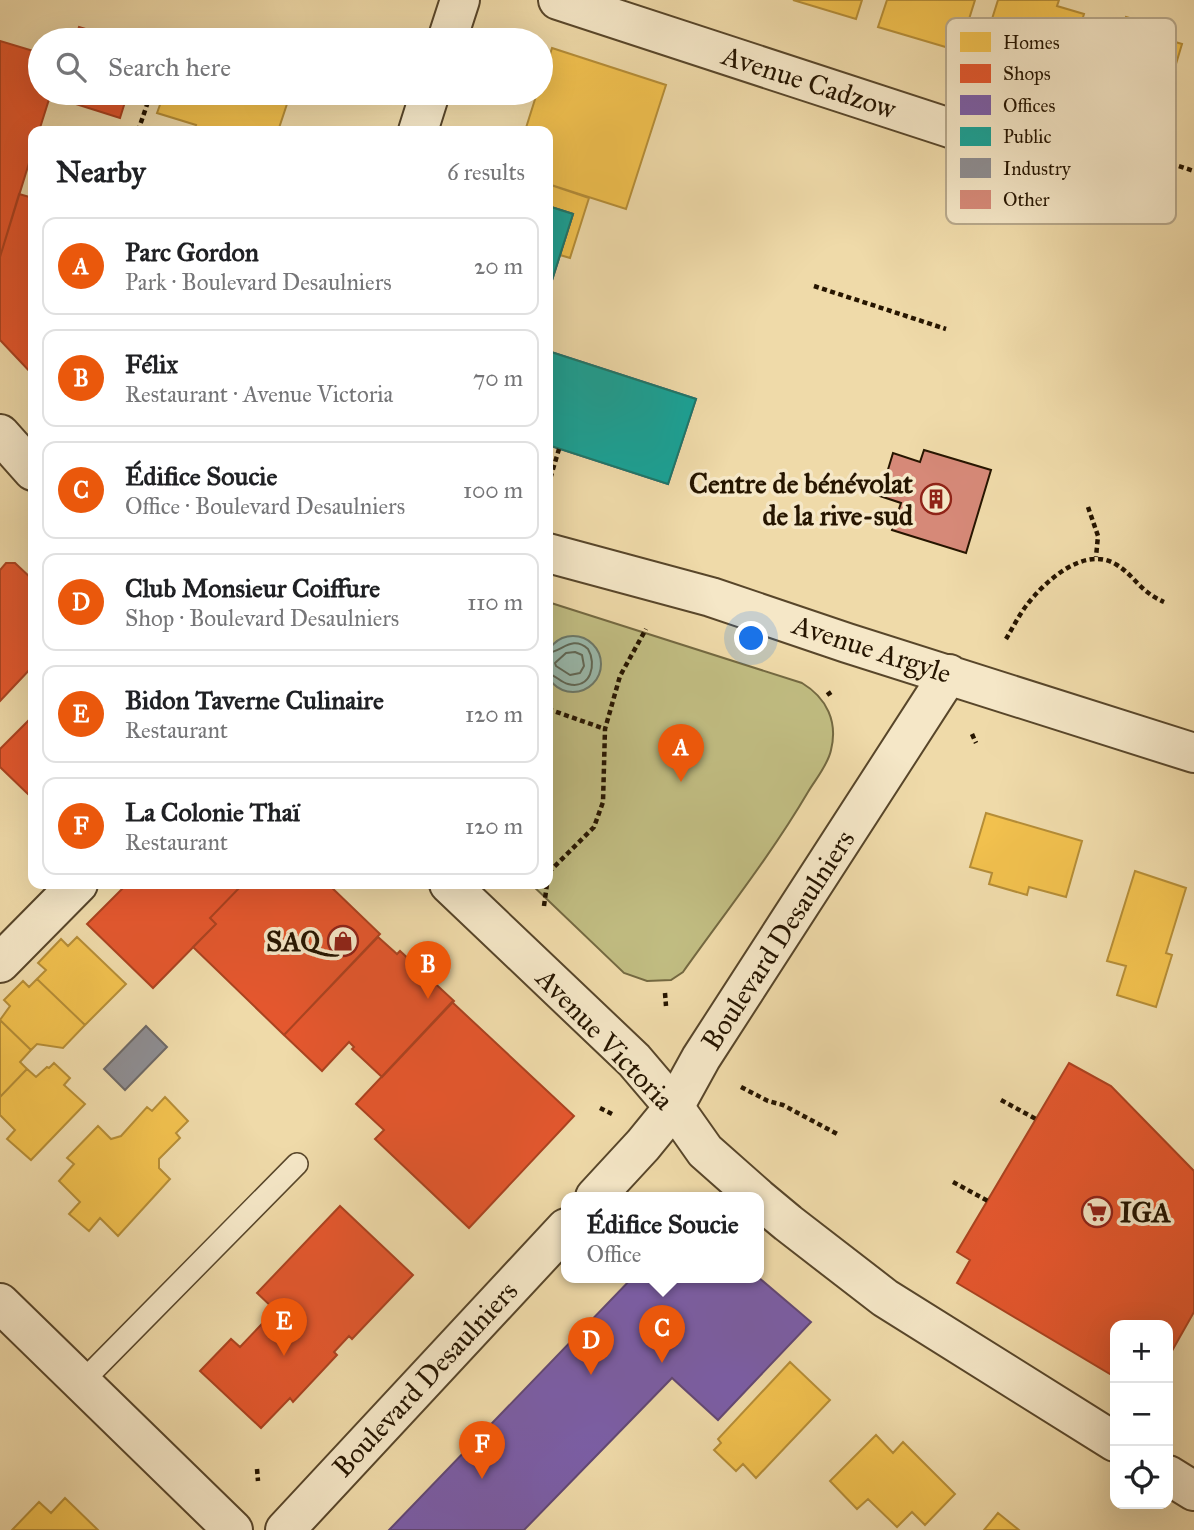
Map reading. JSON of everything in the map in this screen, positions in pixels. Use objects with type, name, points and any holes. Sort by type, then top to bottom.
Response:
[{"type":"street","points":[[451,28],[460,0]]},
{"type":"street","name":"Avenue Cadzow","points":[[558,0],[946,127]]},
{"type":"street","points":[[420,126],[426,105]]},
{"type":"street","points":[[0,434],[28,465]]},
{"type":"street","name":"Avenue Argyle","points":[[553,554],[711,597],[847,643],[1194,752]]},
{"type":"street","name":"Boulevard Desaulniers","points":[[600,1192],[674,1107],[701,1058],[949,674]]},
{"type":"street","points":[[0,963],[73,889]]},
{"type":"street","name":"Avenue Victoria","points":[[454,889],[634,1060],[674,1107],[705,1151],[752,1192]]},
{"type":"street","name":"Avenue Victoria","points":[[764,1202],[885,1298],[1110,1439]]},
{"type":"street","name":"Boulevard Desaulniers","points":[[285,1530],[561,1233]]},
{"type":"street","points":[[0,1303],[233,1530]]},
{"type":"street","points":[[1173,1478],[1194,1491]]},
{"type":"lane","points":[[82,1382],[297,1164]]},
{"type":"path","points":[[140,126],[147,105]]},
{"type":"path","points":[[1176,165],[1194,171]]},
{"type":"path","points":[[814,286],[946,329]]},
{"type":"path","points":[[553,469],[559,449]]},
{"type":"path","points":[[1088,508],[1098,536],[1096,557]]},
{"type":"path","points":[[1004,640],[1046,583],[1072,566],[1096,557],[1117,565],[1147,595],[1164,602]]},
{"type":"path","points":[[553,867],[594,827],[603,802],[605,729],[620,676],[646,629]]},
{"type":"path","points":[[827,695],[833,691]]},
{"type":"path","points":[[553,711],[605,729]]},
{"type":"path","points":[[972,734],[976,743]]},
{"type":"path","points":[[544,906],[547,889]]},
{"type":"path","points":[[665,993],[666,1006]]},
{"type":"path","points":[[741,1087],[768,1101],[783,1105],[839,1135]]},
{"type":"path","points":[[1001,1100],[1036,1119]]},
{"type":"path","points":[[609,1103],[600,1108],[610,1112]]},
{"type":"path","points":[[953,1182],[988,1200]]},
{"type":"path","points":[[257,1469],[258,1481]]},
{"type":"shaded area","points":[[553,604],[802,683],[824,703],[833,730],[831,750],[821,772],[779,838],[683,972],[671,980],[647,981],[624,973],[536,889],[553,889]]},
{"type":"water","points":[[562,638],[584,638],[593,644],[600,659],[599,675],[593,684],[584,690],[562,690],[553,684],[553,644]]},
{"type":"building: Homes","points":[[793,0],[862,0],[856,19]]},
{"type":"building: Homes","points":[[887,0],[975,0],[969,18],[946,18],[946,47],[878,27]]},
{"type":"building: Homes","points":[[998,0],[1059,0],[1057,6],[1084,14],[1083,18],[992,18]]},
{"type":"building: Homes","points":[[1176,42],[1182,44],[1176,64]]},
{"type":"building: Homes","points":[[553,48],[666,85],[626,209],[553,186],[553,126],[527,126],[533,105],[553,105]]},
{"type":"building: Homes","points":[[160,105],[287,105],[280,126],[196,126],[157,113]]},
{"type":"building: Homes","points":[[553,186],[589,198],[570,258],[560,255],[573,214],[553,208]]},
{"type":"building: Homes","points":[[986,813],[1082,841],[1066,897],[1029,887],[1027,895],[989,884],[992,873],[970,867]]},
{"type":"building: Homes","points":[[1135,871],[1186,888],[1166,953],[1172,955],[1156,1007],[1117,995],[1126,966],[1107,961]]},
{"type":"building: Homes","points":[[77,937],[126,984],[85,1025],[37,979],[46,970],[38,963],[61,939],[68,946]]},
{"type":"building: Homes","points":[[37,979],[85,1025],[63,1048],[37,1044],[31,1050],[0,1020],[10,1006],[4,1000],[23,981],[29,987]]},
{"type":"building: Homes","points":[[0,1020],[31,1050],[20,1062],[27,1069],[0,1097]]},
{"type":"building: Homes","points":[[54,1063],[70,1078],[64,1085],[85,1104],[31,1160],[7,1139],[15,1130],[0,1115],[0,1097],[27,1069],[36,1077]]},
{"type":"building: Homes","points":[[165,1097],[188,1121],[176,1133],[180,1138],[159,1159],[159,1168],[170,1179],[118,1236],[100,1218],[89,1231],[69,1214],[80,1202],[59,1181],[74,1164],[67,1158],[98,1126],[111,1139],[121,1136],[147,1107],[152,1111]]},
{"type":"building: Homes","points":[[790,1362],[830,1400],[756,1478],[743,1464],[736,1471],[714,1450],[721,1443],[718,1439]]},
{"type":"building: Homes","points":[[876,1435],[893,1453],[903,1442],[955,1494],[925,1525],[912,1512],[897,1527],[868,1499],[857,1509],[830,1481]]},
{"type":"building: Homes","points":[[65,1498],[98,1530],[12,1530],[39,1502],[51,1513]]},
{"type":"building: Homes","points":[[998,1513],[1019,1530],[984,1530]]},
{"type":"building: Shops","points":[[0,41],[28,49],[28,105],[47,105],[41,126],[28,126],[28,166],[0,257]]},
{"type":"building: Shops","points":[[79,105],[124,105],[120,118]]},
{"type":"building: Shops","points":[[19,194],[28,197],[28,370],[0,340],[0,257]]},
{"type":"building: Shops","points":[[6,563],[15,563],[28,575],[28,671],[0,701],[0,570]]},
{"type":"building: Shops","points":[[28,721],[28,794],[0,767],[0,749]]},
{"type":"building: Shops","points":[[122,889],[238,889],[210,918],[216,924],[153,988],[87,924]]},
{"type":"building: Shops","points":[[238,889],[333,889],[380,934],[284,1035],[193,947],[216,924],[210,918]]},
{"type":"building: Shops","points":[[378,937],[397,954],[400,951],[454,1001],[382,1077],[352,1049],[354,1047],[349,1042],[322,1071],[284,1035]]},
{"type":"building: Shops","points":[[452,1002],[574,1116],[469,1228],[375,1139],[384,1130],[356,1104]]},
{"type":"building: Shops","points":[[1069,1063],[1111,1086],[1194,1171],[1194,1312],[1173,1349],[1173,1320],[1110,1320],[1110,1374],[957,1283],[970,1260],[957,1252]]},
{"type":"building: Shops","points":[[340,1206],[413,1275],[352,1339],[349,1336],[334,1352],[337,1355],[293,1402],[290,1398],[261,1428],[200,1371],[231,1339],[240,1347],[275,1310],[257,1293]]},
{"type":"building: Offices","points":[[553,208],[573,214],[553,277]]},
{"type":"building: Offices","points":[[553,353],[696,399],[668,484],[553,447]]},
{"type":"building: Offices","points":[[764,1282],[811,1322],[718,1420],[672,1378],[524,1530],[389,1530],[627,1283]]},
{"type":"building: Public","points":[[553,208],[573,214],[553,277]]},
{"type":"building: Public","points":[[553,353],[696,399],[668,484],[553,447]]},
{"type":"building: Industry","points":[[146,1026],[167,1047],[125,1090],[104,1069]]},
{"type":"building: Other","name":"Centre de bénévolat de la rive-sud","points":[[924,450],[991,470],[966,553],[892,530],[901,503],[880,496],[893,453],[920,462]]},
{"type":"place","name":"Centre de bénévolat de la rive-sud","points":[[936,499]]},
{"type":"place","name":"Parc Gordon","points":[[681,782]]},
{"type":"place","name":"SAQ","points":[[343,941]]},
{"type":"place","name":"Félix","points":[[428,999]]},
{"type":"place","name":"IGA","points":[[1097,1212]]},
{"type":"place","name":"Bidon Taverne Culinaire","points":[[284,1356]]},
{"type":"place","name":"Édifice Soucie","points":[[662,1363]]},
{"type":"place","name":"Club Monsieur Coiffure","points":[[591,1375]]},
{"type":"place","name":"La Colonie Thaï","points":[[482,1479]]}]
